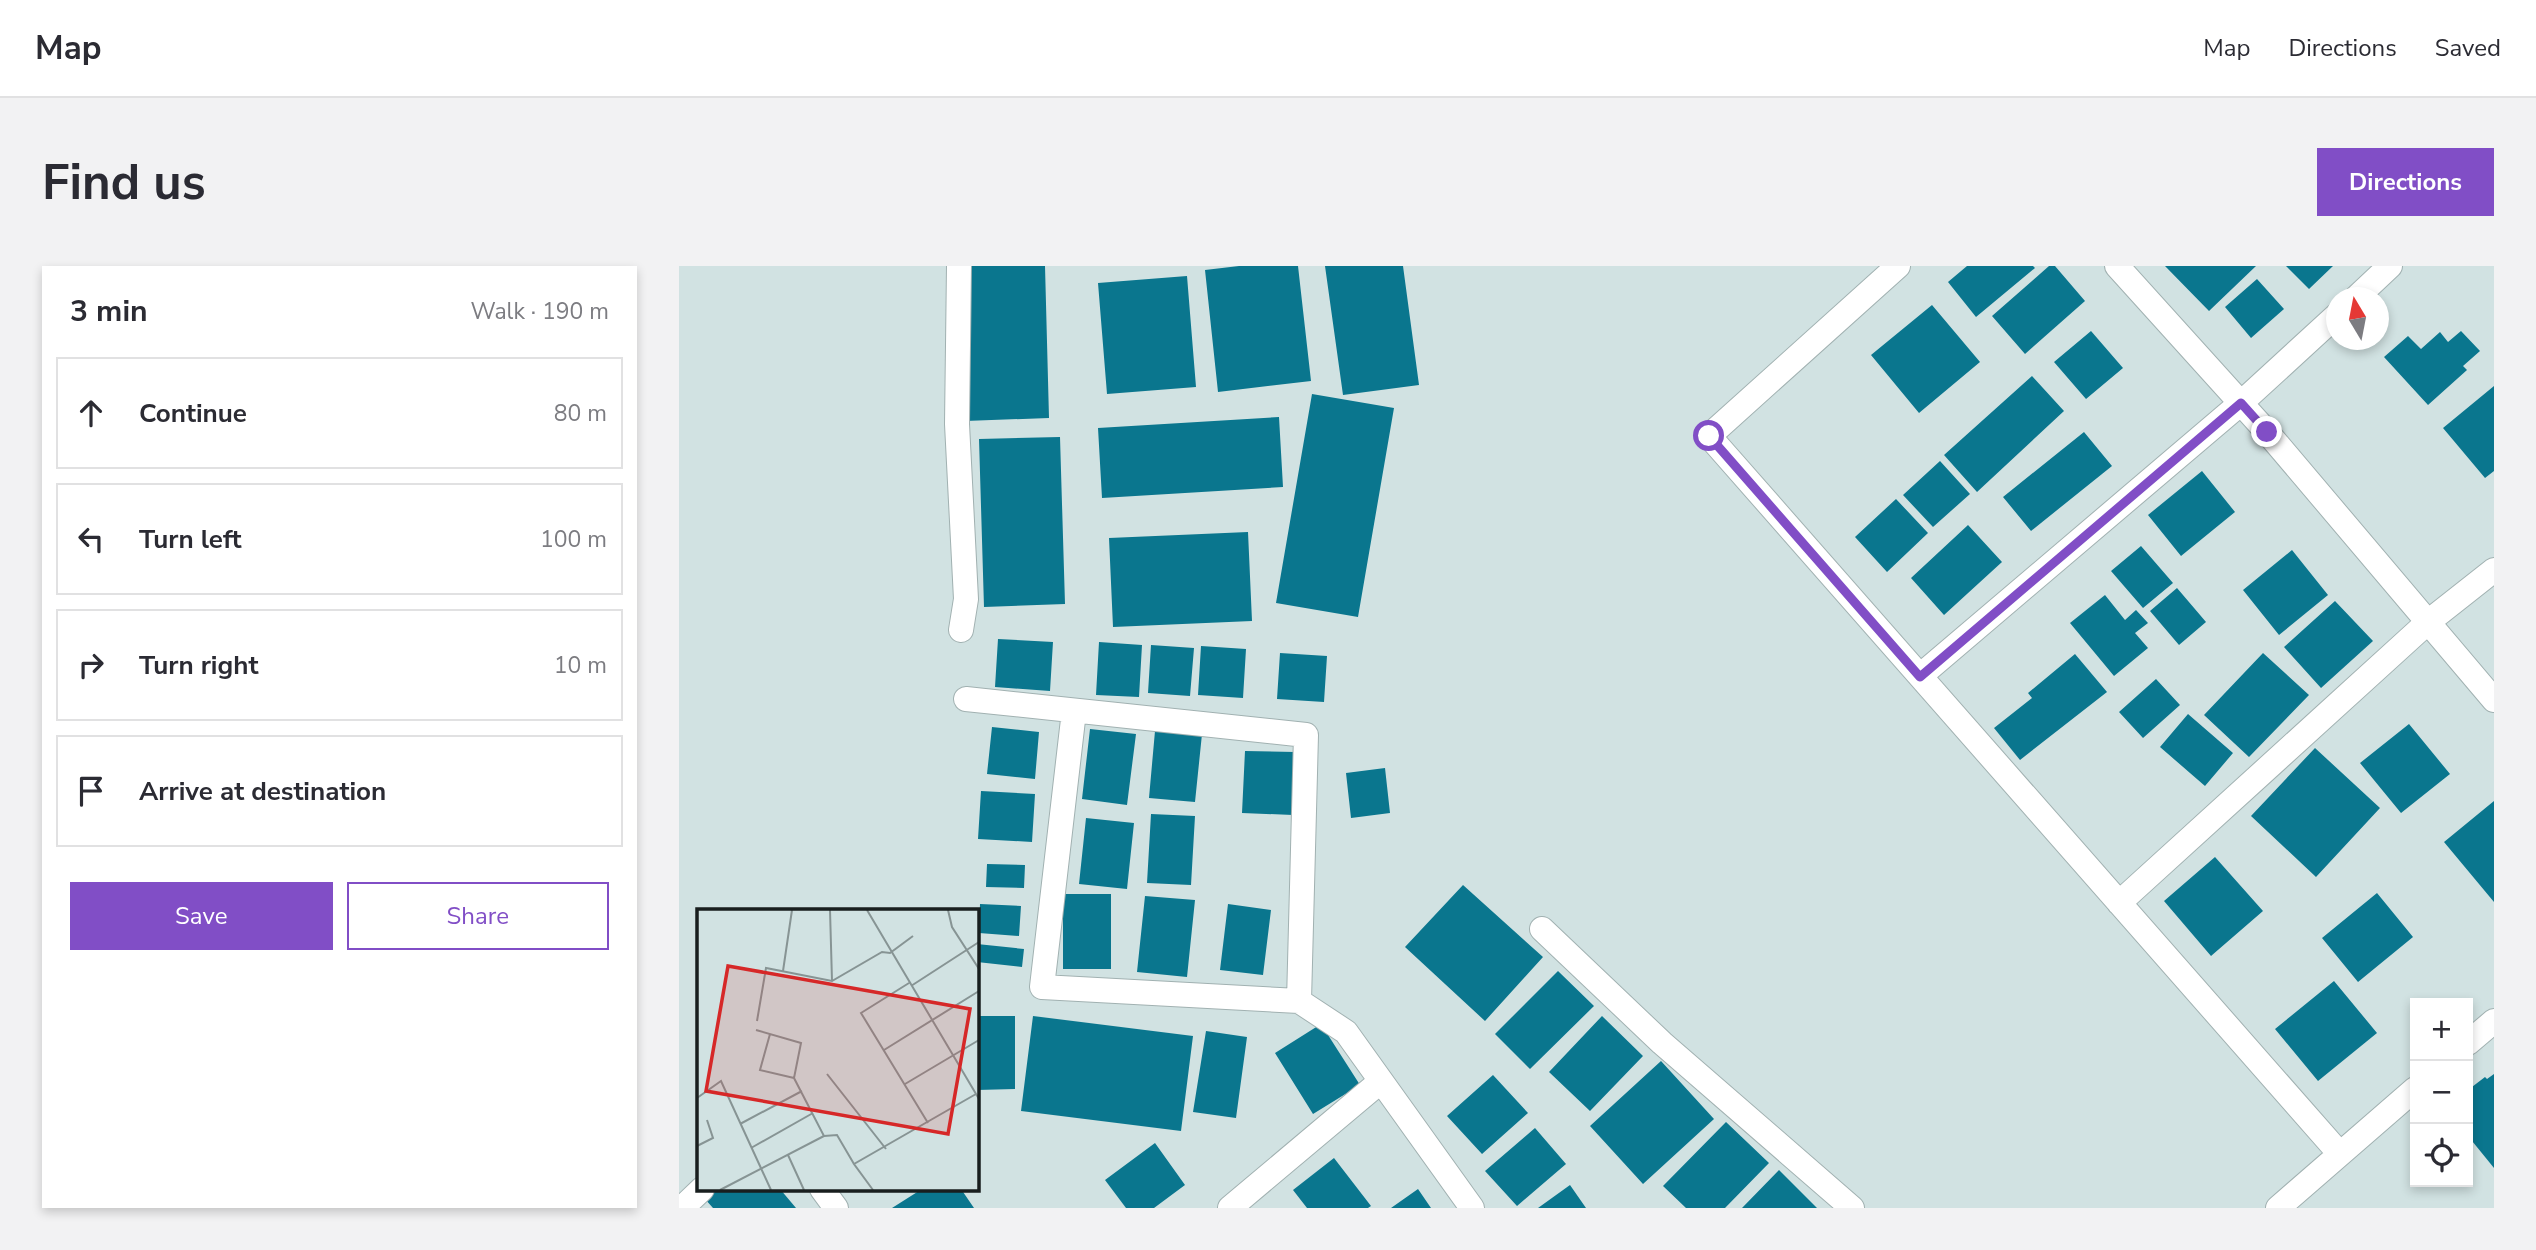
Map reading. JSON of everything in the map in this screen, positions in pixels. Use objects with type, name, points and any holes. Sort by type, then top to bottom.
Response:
[{"type":"street","points":[[959,266],[957,424],[966,599],[961,630]]},
{"type":"street","points":[[1898,266],[1709,436],[2340,1154]]},
{"type":"street","points":[[2117,266],[2241,403],[2494,701]]},
{"type":"street","points":[[2368,287],[2390,266]]},
{"type":"street","points":[[1920,677],[2241,403],[2326,324]]},
{"type":"street","points":[[2119,903],[2428,622],[2494,570]]},
{"type":"street","points":[[966,699],[1306,735],[1299,1001]]},
{"type":"street","points":[[1074,711],[1042,987],[1299,1001],[1346,1032],[1472,1208]]},
{"type":"street","points":[[1542,929],[1662,1043],[1851,1208]]},
{"type":"street","points":[[2473,1040],[2494,1021]]},
{"type":"street","points":[[1230,1208],[1381,1081]]},
{"type":"street","points":[[2278,1208],[2410,1093]]},
{"type":"street","points":[[682,1208],[700,1191]]},
{"type":"street","points":[[823,1191],[836,1208]]},
{"type":"building","points":[[961,266],[1045,266],[1049,418],[965,421]]},
{"type":"building","points":[[1239,266],[1298,266],[1311,381],[1218,392],[1205,270]]},
{"type":"building","points":[[1325,266],[1403,266],[1419,385],[1343,395]]},
{"type":"building","points":[[1967,266],[2035,268],[1976,317],[1948,282]]},
{"type":"building","points":[[2049,266],[2055,266],[2085,301],[2025,354],[1992,316]]},
{"type":"building","points":[[2165,266],[2256,266],[2209,311]]},
{"type":"building","points":[[2286,266],[2333,266],[2309,289]]},
{"type":"building","points":[[1187,276],[1196,387],[1107,394],[1098,283]]},
{"type":"building","points":[[2257,279],[2284,309],[2251,338],[2225,307]]},
{"type":"building","points":[[1932,305],[1980,362],[1919,413],[1871,355]]},
{"type":"building","points":[[2091,331],[2123,368],[2086,399],[2054,362]]},
{"type":"building","points":[[2461,331],[2480,351],[2463,366],[2467,370],[2428,405],[2384,357],[2408,336],[2421,349],[2440,332],[2448,342]]},
{"type":"building","points":[[2032,376],[2064,411],[1977,492],[1944,455]]},
{"type":"building","points":[[2494,386],[2494,471],[2485,478],[2443,428]]},
{"type":"building","points":[[1312,394],[1394,408],[1358,617],[1276,603]]},
{"type":"building","points":[[1279,417],[1283,487],[1102,498],[1098,428]]},
{"type":"building","points":[[2084,432],[2112,466],[2031,531],[2003,497]]},
{"type":"building","points":[[1060,437],[1065,604],[984,607],[979,439]]},
{"type":"building","points":[[1940,461],[1970,494],[1933,527],[1903,495]]},
{"type":"building","points":[[2202,471],[2235,512],[2181,556],[2148,515]]},
{"type":"building","points":[[1896,499],[1928,533],[1887,572],[1855,537]]},
{"type":"building","points":[[1968,525],[2002,562],[1944,615],[1911,578]]},
{"type":"building","points":[[1248,532],[1252,621],[1113,627],[1109,538]]},
{"type":"building","points":[[2141,546],[2173,583],[2143,608],[2111,571]]},
{"type":"building","points":[[2292,550],[2328,595],[2279,635],[2243,590]]},
{"type":"building","points":[[2177,588],[2206,622],[2179,645],[2150,611]]},
{"type":"building","points":[[2105,595],[2125,620],[2136,610],[2148,623],[2135,633],[2148,648],[2114,676],[2070,623]]},
{"type":"building","points":[[2335,601],[2373,641],[2321,688],[2284,647]]},
{"type":"building","points":[[998,639],[1053,642],[1050,691],[995,687]]},
{"type":"building","points":[[1099,642],[1142,645],[1139,697],[1096,695]]},
{"type":"building","points":[[1151,645],[1194,648],[1190,696],[1148,693]]},
{"type":"building","points":[[1201,646],[1246,649],[1243,698],[1198,695]]},
{"type":"building","points":[[1280,653],[1327,656],[1324,702],[1277,699]]},
{"type":"building","points":[[2263,653],[2309,695],[2249,757],[2204,715]]},
{"type":"building","points":[[2075,654],[2107,692],[2020,760],[1994,728],[2032,698],[2028,693]]},
{"type":"building","points":[[2156,679],[2180,705],[2143,738],[2119,712]]},
{"type":"building","points":[[2188,714],[2233,753],[2205,786],[2160,747]]},
{"type":"building","points":[[2409,724],[2450,774],[2401,813],[2360,763]]},
{"type":"building","points":[[992,727],[1039,732],[1035,779],[987,774]]},
{"type":"building","points":[[1090,729],[1136,734],[1127,805],[1082,799]]},
{"type":"building","points":[[1155,731],[1202,734],[1195,802],[1149,798]]},
{"type":"building","points":[[2315,748],[2380,808],[2316,877],[2251,816]]},
{"type":"building","points":[[1245,751],[1295,752],[1293,815],[1242,813]]},
{"type":"building","points":[[1385,768],[1390,813],[1351,818],[1346,773]]},
{"type":"building","points":[[981,791],[1035,794],[1032,842],[978,839]]},
{"type":"building","points":[[2494,801],[2494,902],[2444,842]]},
{"type":"building","points":[[1151,814],[1195,816],[1191,885],[1147,883]]},
{"type":"building","points":[[1086,818],[1134,823],[1127,889],[1079,884]]},
{"type":"building","points":[[2215,857],[2263,911],[2211,956],[2164,901]]},
{"type":"building","points":[[987,864],[1025,865],[1024,888],[986,887]]},
{"type":"building","points":[[1463,885],[1543,957],[1485,1021],[1405,947]]},
{"type":"building","points":[[2377,893],[2413,937],[2358,982],[2322,938]]},
{"type":"building","points":[[1063,894],[1111,894],[1111,969],[1063,969]]},
{"type":"building","points":[[1145,896],[1195,900],[1187,977],[1137,972]]},
{"type":"building","points":[[980,904],[1021,906],[1019,936],[979,933]]},
{"type":"building","points":[[1228,904],[1271,910],[1263,975],[1220,970]]},
{"type":"building","points":[[978,944],[1024,949],[1022,967],[978,962]]},
{"type":"building","points":[[1558,971],[1594,1006],[1530,1069],[1495,1034]]},
{"type":"building","points":[[2334,981],[2377,1033],[2318,1081],[2275,1029]]},
{"type":"building","points":[[978,1016],[1015,1016],[1015,1089],[978,1090]]},
{"type":"building","points":[[1033,1016],[1193,1036],[1181,1131],[1021,1111]]},
{"type":"building","points":[[1602,1016],[1643,1056],[1590,1111],[1549,1072]]},
{"type":"building","points":[[1321,1024],[1360,1085],[1313,1114],[1275,1053]]},
{"type":"building","points":[[1206,1031],[1247,1037],[1236,1118],[1193,1112]]},
{"type":"building","points":[[1661,1061],[1714,1119],[1643,1184],[1590,1126]]},
{"type":"building","points":[[2494,1074],[2494,1168],[2473,1142],[2473,1086],[2485,1077],[2487,1079]]},
{"type":"building","points":[[1493,1075],[1528,1113],[1482,1154],[1447,1116]]},
{"type":"building","points":[[1726,1122],[1769,1163],[1725,1208],[1686,1208],[1663,1186]]},
{"type":"building","points":[[1535,1128],[1566,1164],[1517,1206],[1485,1171]]},
{"type":"building","points":[[1155,1143],[1185,1185],[1154,1208],[1126,1208],[1105,1180]]},
{"type":"building","points":[[1334,1158],[1371,1206],[1307,1208],[1293,1190]]},
{"type":"building","points":[[1779,1170],[1817,1208],[1742,1208]]},
{"type":"building","points":[[1570,1185],[1586,1208],[1538,1208]]},
{"type":"building","points":[[1418,1189],[1431,1208],[1391,1208]]},
{"type":"building","points":[[715,1191],[782,1191],[796,1208],[713,1208],[705,1199]]},
{"type":"building","points":[[919,1191],[962,1191],[974,1208],[892,1208]]},
{"type":"route","points":[[1709,436],[1920,677],[2241,403],[2267,432]]}]
